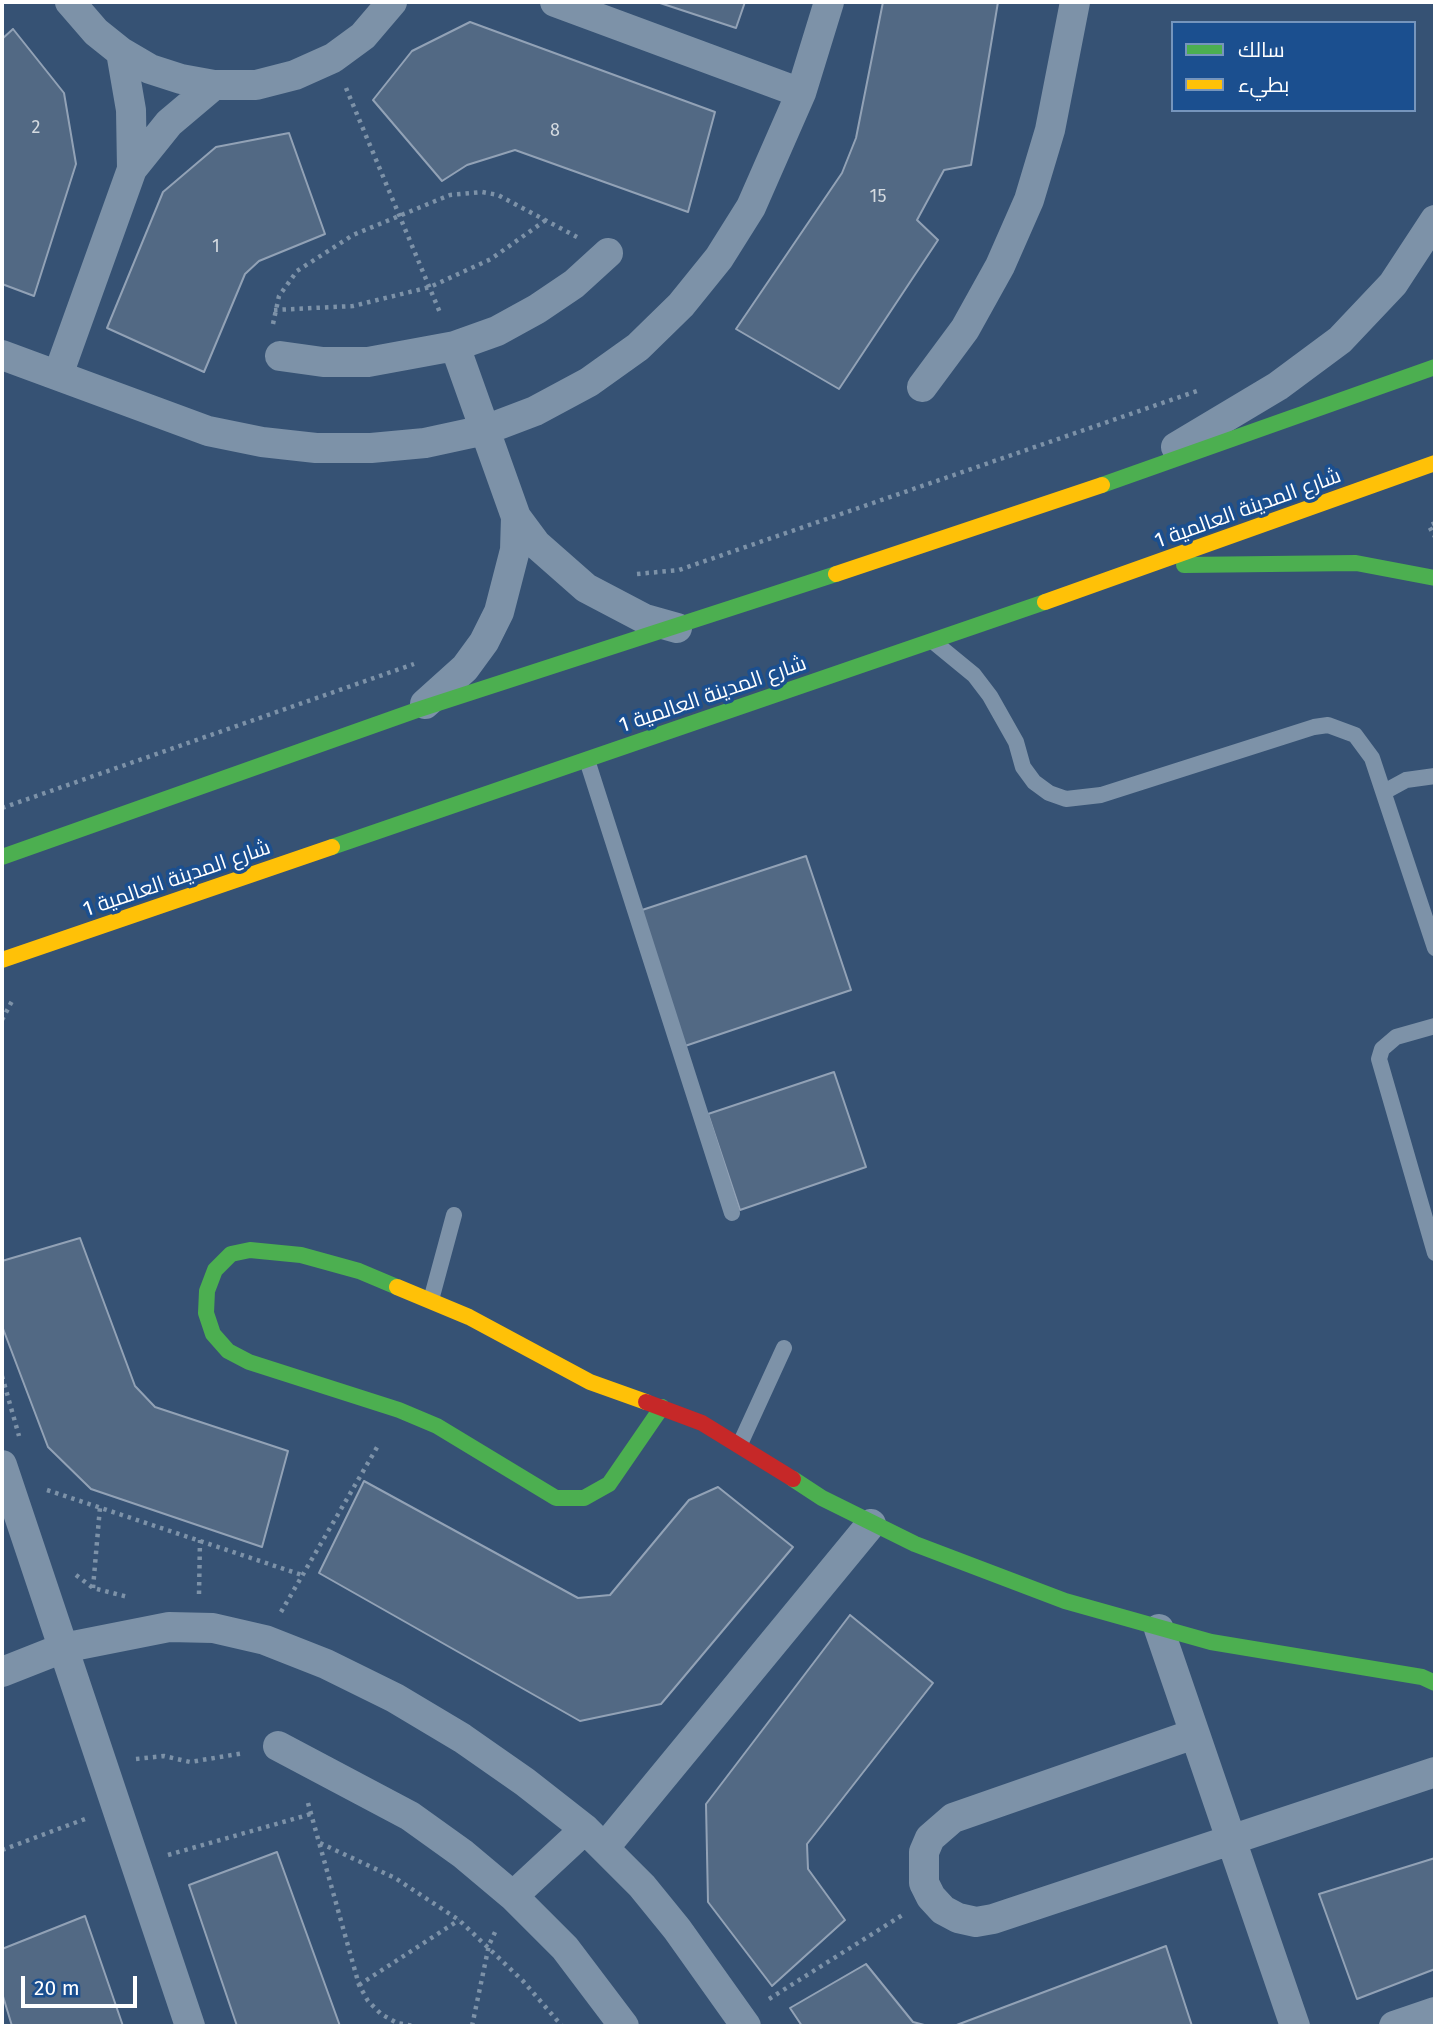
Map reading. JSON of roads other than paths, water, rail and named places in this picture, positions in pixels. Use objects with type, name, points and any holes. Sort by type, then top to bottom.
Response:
[{"type":"street","points":[[71,2],[96,32],[121,52],[150,69],[181,79],[214,85],[256,85],[295,75],[333,58],[363,36],[395,4]]},
{"type":"street","points":[[555,2],[802,93]]},
{"type":"street","points":[[2,355],[208,431],[262,442],[371,448],[425,443],[485,430],[535,411],[589,382],[638,347],[681,305],[719,258],[751,206],[802,93],[830,2]]},
{"type":"street","points":[[922,387],[965,329],[1000,266],[1029,200],[1050,130],[1075,2]]},
{"type":"street","points":[[121,52],[131,110],[132,169]]},
{"type":"street","points":[[58,374],[132,169],[169,123],[214,85]]},
{"type":"street","points":[[1128,476],[1278,386],[1340,340],[1393,284],[1435,220]]},
{"type":"street","points":[[280,356],[323,362],[368,362],[455,346],[497,331],[537,309],[575,284],[608,253]]},
{"type":"street","points":[[455,346],[516,517],[536,544],[586,588],[645,619],[677,628]]},
{"type":"street","points":[[2,857],[417,710],[677,628],[1128,476],[1435,367]]},
{"type":"street","name":"شارع المدينة العالمية 1","points":[[2,960],[1154,565],[1435,463]]},
{"type":"street","points":[[417,710],[465,668],[489,632],[509,582],[515,550],[516,517]]},
{"type":"street","points":[[1154,565],[1356,564],[1435,578]]},
{"type":"street","points":[[662,1407],[609,1485],[597,1493],[570,1500],[544,1492],[474,1446],[399,1410],[249,1362],[228,1351],[214,1335],[206,1314],[206,1291],[215,1270],[231,1254],[250,1250],[302,1255],[359,1271],[431,1300],[566,1371],[662,1407],[740,1444],[822,1498],[871,1524],[1065,1601],[1211,1642],[1422,1677],[1435,1683]]},
{"type":"street","points":[[12,1457],[63,1648],[190,2026]]},
{"type":"street","points":[[513,1896],[595,1838],[871,1524]]},
{"type":"street","points":[[2,1672],[63,1648],[169,1627],[213,1628],[265,1640],[326,1664],[406,1705],[525,1782],[595,1838],[677,1929],[743,2022]]},
{"type":"street","points":[[1159,1629],[1294,2026]]},
{"type":"street","points":[[1194,1734],[953,1818],[930,1838],[924,1852],[924,1883],[931,1897],[943,1910],[958,1919],[976,1922],[993,1919],[1229,1838],[1435,1772]]},
{"type":"street","points":[[287,1751],[410,1816],[463,1854],[513,1896],[565,1948],[624,2026]]},
{"type":"street","points":[[1394,2026],[1435,2012]]},
{"type":"lane","points":[[933,641],[974,675],[990,696],[1016,742],[1023,767],[1034,782],[1049,793],[1066,799],[1101,795],[1314,727],[1328,725],[1343,728],[1366,746],[1384,792],[1435,948]]},
{"type":"lane","points":[[587,760],[732,1213]]},
{"type":"lane","points":[[1384,792],[1406,780],[1435,776]]},
{"type":"lane","points":[[1435,1026],[1396,1037],[1382,1049],[1379,1059],[1435,1254]]},
{"type":"lane","points":[[431,1300],[454,1215]]},
{"type":"lane","points":[[740,1444],[784,1348]]}]
